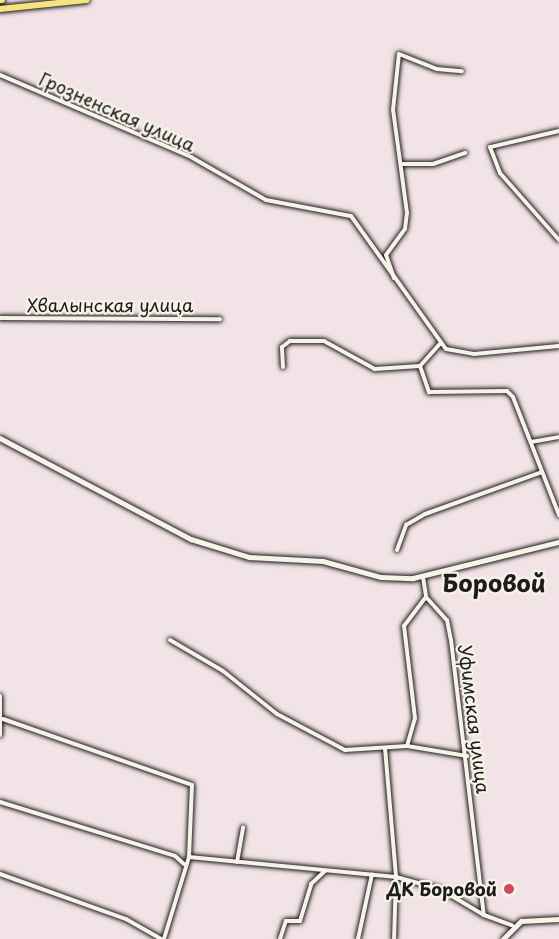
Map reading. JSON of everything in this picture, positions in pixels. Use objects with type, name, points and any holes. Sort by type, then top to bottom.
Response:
[{"type":"highway","points":[[0,9],[87,0]]},
{"type":"street","points":[[396,281],[386,255],[407,221],[402,164],[393,110],[399,54],[437,69],[462,71]]},
{"type":"street","name":"Грозненская улица","points":[[0,75],[192,157],[266,200],[351,216],[440,344]]},
{"type":"street","points":[[559,131],[490,147],[500,173],[559,240]]},
{"type":"street","points":[[402,164],[433,164],[465,153]]},
{"type":"street","name":"Хвалынская улица","points":[[0,318],[220,319]]},
{"type":"street","points":[[284,367],[282,347],[290,341],[324,342],[375,369],[420,366],[440,344],[474,354],[559,346]]},
{"type":"street","points":[[420,366],[429,392],[507,391],[518,404],[559,515]]},
{"type":"street","points":[[531,442],[559,437]]},
{"type":"street","points":[[0,438],[191,539],[249,557],[322,561],[381,577],[413,578],[559,542]]},
{"type":"street","points":[[397,550],[406,525],[425,514],[542,472]]},
{"type":"street","points":[[407,746],[415,709],[404,626],[426,597],[423,577]]},
{"type":"street","name":"Уфимская улица","points":[[426,597],[447,620],[467,756],[476,875],[484,915]]},
{"type":"street","points":[[170,640],[320,738],[345,750],[407,746],[467,756]]},
{"type":"street","points":[[0,696],[3,719],[0,735]]},
{"type":"street","points":[[0,874],[126,918],[163,939],[184,864],[189,857],[192,784],[3,719]]},
{"type":"street","points":[[386,748],[396,877],[394,939]]},
{"type":"street","points":[[0,802],[175,856],[184,864]]},
{"type":"street","points":[[237,862],[243,828]]},
{"type":"street","points":[[189,857],[396,877],[440,890],[484,915],[512,926],[559,919]]},
{"type":"street","points":[[280,939],[286,921],[300,921],[310,884],[325,871]]},
{"type":"street","points":[[358,939],[372,874]]},
{"type":"street","points":[[503,939],[512,926]]},
{"type":"place","name":"ДК Боровой","points":[[509,889]]},
{"type":"district","name":"Боровой","points":[[494,583]]}]
